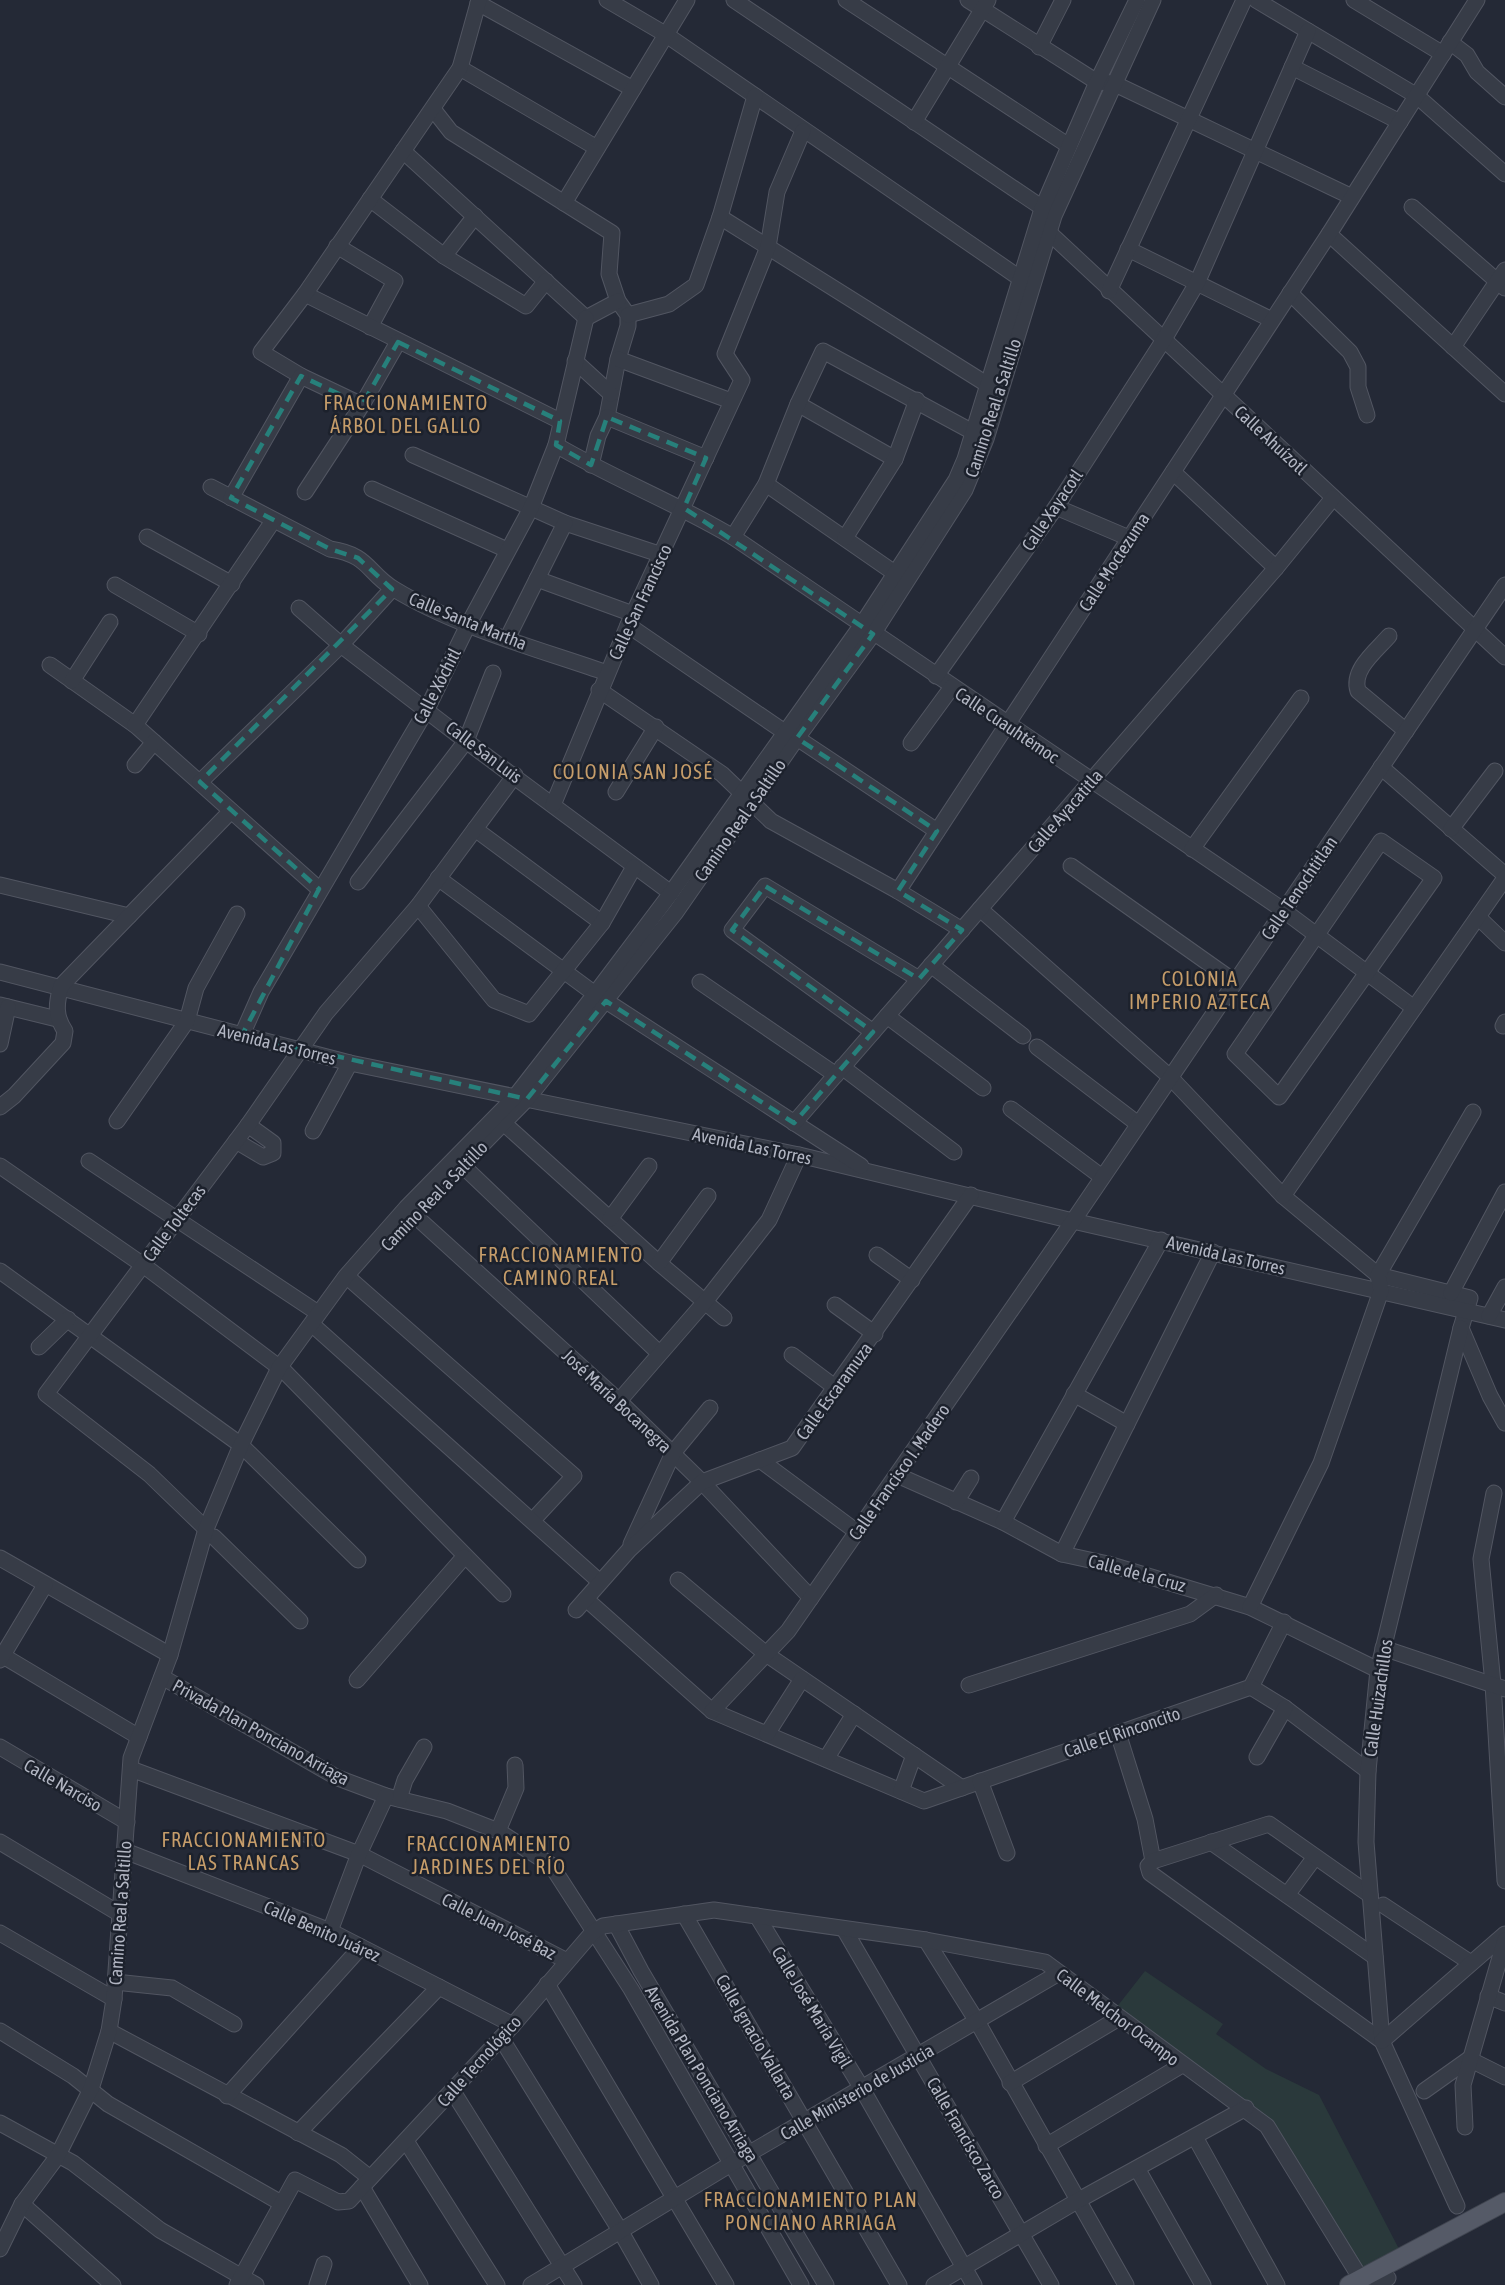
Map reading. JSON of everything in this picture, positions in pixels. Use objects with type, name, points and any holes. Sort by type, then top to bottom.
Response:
[{"type":"main road","points":[[1372,2279],[1447,2233],[1505,2202]]},
{"type":"street","points":[[606,0],[665,34],[803,131],[1026,282]]},
{"type":"street","points":[[564,203],[687,0]]},
{"type":"street","name":"Calle Ahuízotl","points":[[734,0],[914,122],[1045,219],[1109,291],[1505,657]]},
{"type":"street","points":[[846,0],[1069,146]]},
{"type":"street","points":[[968,0],[986,5],[1039,47],[1097,82],[1113,83],[1352,197]]},
{"type":"street","points":[[1039,47],[1063,0]]},
{"type":"street","name":"Camino Real a Saltillo","points":[[316,1320],[413,1214],[463,1166],[601,998],[676,912],[746,799],[965,490],[1045,219],[1069,146],[1137,0]]},
{"type":"street","name":"Camino Real a Saltillo","points":[[1045,219],[1153,0]]},
{"type":"street","points":[[1109,291],[1244,0]]},
{"type":"street","points":[[1256,0],[1417,96],[1505,174]]},
{"type":"street","points":[[1353,0],[1447,48],[1467,55],[1477,72],[1505,97]]},
{"type":"street","name":"Calle Moctezuma","points":[[898,891],[1329,234],[1477,0]]},
{"type":"street","points":[[362,405],[301,376],[261,352],[305,294],[460,68],[479,1],[633,89]]},
{"type":"street","points":[[914,122],[949,69],[986,5]]},
{"type":"street","name":"Calle Xayacotl","points":[[936,676],[1056,507],[1163,341],[1197,283],[1308,32]]},
{"type":"street","points":[[1292,67],[1400,122]]},
{"type":"street","points":[[460,68],[597,148]]},
{"type":"street","points":[[628,315],[669,304],[691,291],[696,285],[720,217],[755,96]]},
{"type":"street","points":[[433,109],[451,132],[612,233],[609,274],[618,301],[628,315],[628,326],[618,359],[607,417],[598,436],[591,465]]},
{"type":"street","points":[[768,247],[777,192],[803,131]]},
{"type":"street","points":[[403,151],[586,318],[618,301]]},
{"type":"street","points":[[370,199],[444,256],[526,306],[546,281]]},
{"type":"street","points":[[1412,207],[1502,280],[1453,347]]},
{"type":"street","points":[[444,256],[475,216]]},
{"type":"street","points":[[720,217],[987,385]]},
{"type":"street","points":[[1329,234],[1505,394]]},
{"type":"street","points":[[338,246],[395,281],[370,327]]},
{"type":"street","name":"Calle San Francisco","points":[[553,805],[599,690],[742,380],[725,354],[768,247]]},
{"type":"street","points":[[1128,249],[1272,320]]},
{"type":"street","name":"Camino Real a Saltillo","points":[[867,630],[896,574],[956,480],[980,435],[987,385],[1026,282]]},
{"type":"street","points":[[1290,293],[1350,352],[1358,367],[1358,387],[1367,416]]},
{"type":"street","points":[[305,294],[560,421]]},
{"type":"street","name":"Calle Xóchitl","points":[[242,1035],[261,992],[319,889],[427,709],[468,625],[531,508],[556,446],[560,421],[586,318]]},
{"type":"street","points":[[305,492],[362,405],[398,342]]},
{"type":"street","points":[[733,537],[766,484],[798,404],[823,351],[980,435]]},
{"type":"street","points":[[618,359],[731,401]]},
{"type":"street","points":[[575,361],[611,394]]},
{"type":"street","points":[[231,498],[301,376]]},
{"type":"street","points":[[845,538],[895,459],[917,400]]},
{"type":"street","points":[[798,404],[895,459]]},
{"type":"street","points":[[607,417],[706,458]]},
{"type":"street","name":"Calle Cuauhtémoc","points":[[556,446],[591,465],[684,508],[733,537],[1283,910],[1414,1008]]},
{"type":"street","points":[[413,455],[565,523],[662,555]]},
{"type":"street","points":[[1173,472],[1276,568]]},
{"type":"street","points":[[766,484],[896,574]]},
{"type":"street","name":"Calle Santa Martha","points":[[211,487],[330,549],[345,551],[358,558],[392,589],[468,625],[607,673]]},
{"type":"street","points":[[372,489],[507,550]]},
{"type":"street","name":"Calle Ayacatitla","points":[[794,1123],[1276,568],[1333,498]]},
{"type":"street","points":[[1056,507],[1129,538]]},
{"type":"street","points":[[135,725],[199,634],[273,521]]},
{"type":"street","points":[[507,639],[565,523]]},
{"type":"street","points":[[147,537],[232,584]]},
{"type":"street","points":[[537,579],[631,620],[791,735],[937,831]]},
{"type":"street","points":[[116,585],[199,634]]},
{"type":"street","name":"Calle Tenochtitlan","points":[[1073,1221],[1505,585]]},
{"type":"street","points":[[200,782],[341,645],[392,589]]},
{"type":"street","name":"Calle San Luis","points":[[299,608],[341,645],[466,741],[515,775],[671,893]]},
{"type":"street","points":[[72,681],[110,622]]},
{"type":"street","points":[[1389,636],[1359,671],[1355,681],[1358,691],[1406,731]]},
{"type":"street","points":[[50,665],[135,725],[319,889]]},
{"type":"street","points":[[358,882],[466,741],[493,674]]},
{"type":"street","points":[[911,743],[952,687]]},
{"type":"street","points":[[599,690],[722,774],[771,821],[898,891],[962,930]]},
{"type":"street","points":[[1192,849],[1301,698]]},
{"type":"street","points":[[616,792],[656,728]]},
{"type":"street","points":[[135,765],[154,742]]},
{"type":"street","points":[[1283,1196],[1505,877],[1381,767]]},
{"type":"street","points":[[1451,829],[1495,771]]},
{"type":"street","name":"Calle Toltecas","points":[[210,1533],[149,1474],[46,1394],[248,1125],[298,1050],[326,1013],[399,925],[418,906],[515,775]]},
{"type":"street","name":"Camino Real a Saltillo","points":[[601,998],[671,893],[746,799]]},
{"type":"street","points":[[0,1107],[14,1096],[63,1043],[65,1031],[57,1019],[56,1002],[61,987],[231,811]]},
{"type":"street","points":[[475,829],[602,923]]},
{"type":"street","points":[[1382,841],[1434,878],[1369,974],[1279,1097],[1235,1054],[1316,934],[1382,841]]},
{"type":"street","points":[[1071,866],[1235,982]]},
{"type":"street","points":[[418,906],[494,1000],[530,1014],[602,923],[634,867]]},
{"type":"street","points":[[438,878],[601,998],[869,1172]]},
{"type":"street","points":[[0,885],[129,916]]},
{"type":"street","points":[[873,1032],[732,930],[765,886],[919,979]]},
{"type":"street","points":[[980,909],[1170,1077],[1283,1196],[1378,1275],[1451,1293],[1468,1304]]},
{"type":"street","points":[[117,1121],[187,1021],[196,988],[237,914]]},
{"type":"street","points":[[1478,917],[1505,943]]},
{"type":"street","points":[[931,965],[1023,1036]]},
{"type":"street","name":"Avenida Las Torres","points":[[0,972],[350,1063],[800,1155],[1073,1221],[1381,1291],[1468,1304],[1493,1310],[1505,1320]]},
{"type":"street","points":[[700,982],[839,1071],[954,1152]]},
{"type":"street","points":[[0,1044],[4,1006],[57,1019]]},
{"type":"street","points":[[887,1016],[983,1088]]},
{"type":"street","points":[[1037,1047],[1138,1124]]},
{"type":"street","points":[[313,1131],[350,1063]]},
{"type":"street","points":[[1011,1109],[1102,1177]]},
{"type":"street","points":[[1250,1607],[1321,1463],[1381,1291],[1378,1275],[1473,1112]]},
{"type":"street","points":[[500,1120],[723,1318]]},
{"type":"street","name":"Camino Real a Saltillo","points":[[0,2249],[5,2221],[22,2204],[57,2157],[91,2089],[109,2031],[114,1999],[131,1758],[170,1655],[199,1561],[243,1447],[282,1370],[346,1276],[406,1208],[500,1120]]},
{"type":"street","points":[[236,1141],[263,1157],[273,1153],[273,1143],[248,1125]]},
{"type":"street","points":[[619,1401],[704,1303],[769,1220],[800,1155]]},
{"type":"street","points":[[89,1161],[316,1320],[600,1582]]},
{"type":"street","points":[[0,1166],[143,1265],[282,1370],[503,1594]]},
{"type":"street","points":[[463,1166],[659,1353]]},
{"type":"street","points":[[610,1219],[649,1166]]},
{"type":"street","points":[[1451,1293],[1505,1192]]},
{"type":"street","name":"Calle Escaramuza","points":[[712,1711],[581,1605],[629,1550],[702,1482],[792,1448],[875,1334],[971,1195]]},
{"type":"street","points":[[659,1263],[708,1196]]},
{"type":"street","name":"José María Bocanegra","points":[[413,1214],[619,1401],[702,1482],[811,1598]]},
{"type":"street","name":"Calle Francisco I. Madero","points":[[712,1711],[788,1631],[1073,1221]]},
{"type":"street","points":[[1003,1522],[1161,1240]]},
{"type":"street","points":[[1062,1554],[1213,1252]]},
{"type":"street","points":[[878,1255],[912,1280]]},
{"type":"street","points":[[0,1271],[243,1447],[358,1560]]},
{"type":"street","points":[[352,1281],[574,1476],[533,1520]]},
{"type":"street","points":[[1493,1310],[1505,1287]]},
{"type":"street","name":"Calle Huizachillos","points":[[1382,2041],[1366,1842],[1368,1771],[1378,1670],[1468,1304]]},
{"type":"street","points":[[835,1305],[875,1334]]},
{"type":"street","points":[[39,1347],[68,1319]]},
{"type":"street","points":[[1461,1328],[1505,1423]]},
{"type":"street","points":[[792,1355],[836,1388]]},
{"type":"street","points":[[1074,1394],[1127,1424]]},
{"type":"street","points":[[629,1550],[672,1453],[710,1408]]},
{"type":"street","points":[[760,1460],[857,1532]]},
{"type":"street","name":"Calle de la Cruz","points":[[897,1475],[1003,1522],[1062,1554],[1108,1564],[1250,1607],[1378,1670]]},
{"type":"street","points":[[956,1502],[971,1478]]},
{"type":"street","points":[[1494,1493],[1481,1559],[1499,1687],[1505,1881]]},
{"type":"street","points":[[210,1533],[300,1621]]},
{"type":"street","points":[[357,1680],[464,1557]]},
{"type":"street","points":[[0,1558],[170,1655]]},
{"type":"street","points":[[678,1580],[766,1654],[962,1788]]},
{"type":"street","points":[[45,1585],[1,1657],[139,1737]]},
{"type":"street","points":[[969,1685],[1190,1614],[1216,1595]]},
{"type":"street","points":[[1284,1622],[1251,1687],[1285,1708],[1368,1771]]},
{"type":"street","points":[[1383,1648],[1499,1687]]},
{"type":"street","name":"Privada Plan Ponciano Arriaga","points":[[162,1677],[338,1778],[392,1798],[447,1811],[498,1832],[551,1865],[592,1933]]},
{"type":"street","points":[[767,1734],[802,1679]]},
{"type":"street","name":"Calle El Rinconcito","points":[[901,1791],[924,1801],[1251,1687]]},
{"type":"street","points":[[1257,1756],[1285,1708]]},
{"type":"street","points":[[712,1711],[901,1791],[914,1755]]},
{"type":"street","points":[[826,1759],[854,1714]]},
{"type":"street","points":[[1118,1733],[1145,1819],[1153,1861]]},
{"type":"street","points":[[330,1931],[359,1854],[424,1747]]},
{"type":"street","name":"Calle Narciso","points":[[0,1748],[127,1822]]},
{"type":"street","points":[[498,1832],[516,1788],[515,1765]]},
{"type":"street","name":"Calle Juan José Baz","points":[[131,1769],[359,1854],[567,1960]]},
{"type":"street","points":[[981,1781],[1007,1853]]},
{"type":"street","points":[[1370,1895],[1269,1824],[1153,1861],[1148,1866],[1150,1873],[1382,2041],[1457,2206]]},
{"type":"street","points":[[0,1842],[120,1914]]},
{"type":"street","points":[[1211,1842],[1375,1957]]},
{"type":"street","name":"Calle Benito Juárez","points":[[125,1851],[330,1931],[513,2025]]},
{"type":"street","points":[[1287,1895],[1315,1857]]},
{"type":"street","points":[[1383,1905],[1471,1963]]},
{"type":"street","name":"Calle Melchor Ocampo","points":[[592,1933],[603,1926],[714,1910],[926,1940],[1045,1962],[1182,2065],[1246,2108],[1267,2126],[1372,2279]]},
{"type":"street","name":"Calle Ignacio Vallarta","points":[[684,1914],[899,2285]]},
{"type":"street","name":"Calle José María Vigil","points":[[757,1916],[861,2087],[974,2285]]},
{"type":"street","name":"Avenida Plan Ponciano Arriaga","points":[[616,1924],[641,1971],[826,2285]]},
{"type":"street","name":"Calle Francisco Zarco","points":[[844,1929],[1051,2285]]},
{"type":"street","points":[[0,1933],[114,1999]]},
{"type":"street","name":"Calle Tecnológico","points":[[281,2204],[295,2180],[344,2203],[406,2141],[513,2025],[592,1933]]},
{"type":"street","name":"Avenida Plan Ponciano Arriaga","points":[[592,1933],[631,1989],[801,2285]]},
{"type":"street","points":[[1382,2041],[1505,1934]]},
{"type":"street","points":[[926,1940],[978,2023],[1126,2285]]},
{"type":"street","points":[[1465,2127],[1463,2085],[1505,1940]]},
{"type":"street","points":[[227,2096],[361,1947]]},
{"type":"street","points":[[631,1989],[641,1971]]},
{"type":"street","name":"Calle Ministerio de Justicia","points":[[531,2285],[749,2153],[861,2087],[978,2023],[1059,1973]]},
{"type":"street","points":[[115,1982],[172,1988],[234,2024]]},
{"type":"street","points":[[547,1984],[726,2285]]},
{"type":"street","points":[[298,2133],[439,1987]]},
{"type":"street","points":[[1488,1996],[1505,2003]]},
{"type":"street","points":[[1010,2083],[1119,2018]]},
{"type":"street","points":[[0,2031],[91,2089],[108,2104],[281,2204],[239,2281]]},
{"type":"street","points":[[109,2031],[340,2156],[366,2183],[420,2285]]},
{"type":"street","points":[[501,2038],[621,2232],[651,2285]]},
{"type":"street","points":[[1469,2059],[1505,2077]]},
{"type":"street","points":[[1424,2091],[1469,2059]]},
{"type":"street","points":[[1046,2146],[1182,2065]]},
{"type":"street","points":[[452,2091],[574,2285]]},
{"type":"street","points":[[934,2285],[1077,2201],[1138,2170],[1246,2108]]},
{"type":"street","points":[[0,2123],[57,2157],[73,2163],[160,2230],[239,2281],[256,2285]]},
{"type":"street","points":[[1195,2138],[1277,2285]]},
{"type":"street","points":[[406,2141],[497,2285]]},
{"type":"street","points":[[1138,2170],[1203,2285]]},
{"type":"street","points":[[22,2204],[113,2285]]},
{"type":"street","points":[[317,2285],[324,2264]]},
{"type":"highlighted area","points":[[398,342],[560,421],[556,445],[591,465],[607,417],[706,458],[684,508],[873,634],[797,738],[937,831],[898,891],[962,930],[919,979],[765,886],[732,930],[873,1032],[794,1123],[606,1001],[527,1099],[242,1035],[319,889],[200,782],[392,589],[358,558],[330,549],[231,498],[301,376],[362,405]]},
{"type":"shaded area","points":[[1145,1971],[1223,2024],[1216,2034],[1266,2069],[1319,2095],[1399,2249],[1363,2269],[1273,2121],[1116,2008]]},
{"type":"district","name":"FRACCIONAMIENTO ÁRBOL DEL GALLO","points":[[406,414]]},
{"type":"district","name":"COLONIA SAN JOSÉ","points":[[633,771]]},
{"type":"district","name":"COLONIA IMPERIO AZTECA","points":[[1200,990]]},
{"type":"district","name":"FRACCIONAMIENTO CAMINO REAL","points":[[561,1266]]},
{"type":"district","name":"FRACCIONAMIENTO LAS TRANCAS","points":[[244,1850]]},
{"type":"district","name":"FRACCIONAMIENTO JARDINES DEL RÍO","points":[[489,1854]]},
{"type":"district","name":"FRACCIONAMIENTO PLAN PONCIANO ARRIAGA","points":[[811,2210]]}]
